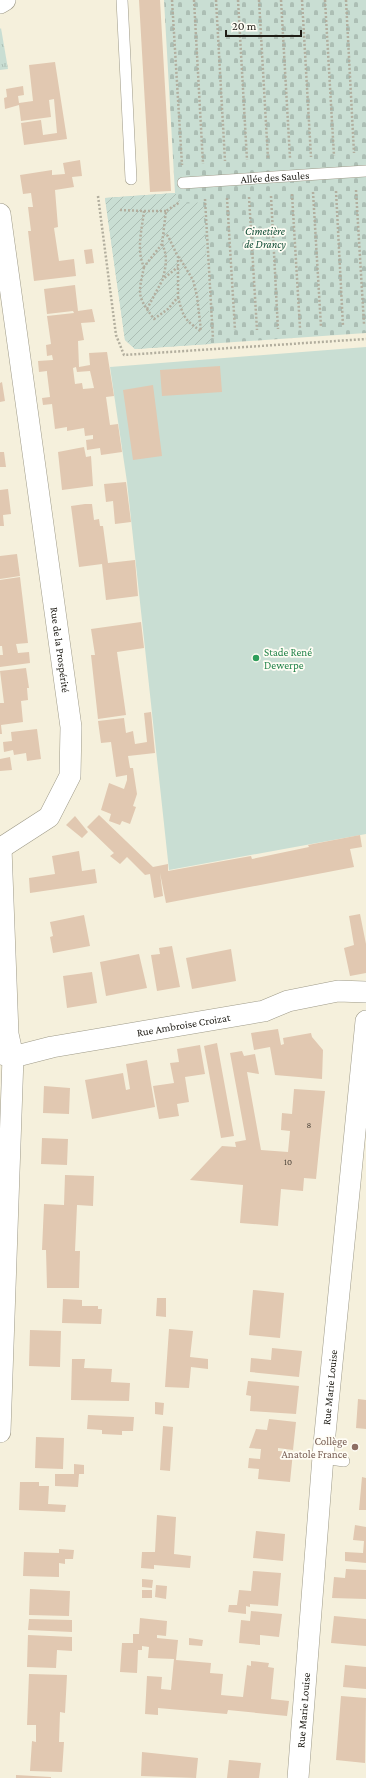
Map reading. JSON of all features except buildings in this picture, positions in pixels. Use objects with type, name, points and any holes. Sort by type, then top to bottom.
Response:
[{"type":"street","points":[[0,3],[5,0]]},
{"type":"street","name":"Rue de la Prospérité","points":[[0,214],[70,726],[70,776],[49,817],[1,848],[8,1034],[0,1432]]},
{"type":"street","name":"Rue Ambroise Croizat","points":[[7,1055],[264,1012],[288,1001],[338,991],[366,992]]},
{"type":"street","name":"Rue Marie Louise","points":[[298,1778],[323,1458],[366,1021]]},
{"type":"lane","points":[[122,0],[130,178]]},
{"type":"lane","name":"Allée des Saules","points":[[183,183],[366,171]]},
{"type":"lane","points":[[323,1458],[344,1461]]},
{"type":"path","points":[[172,0],[184,200]]},
{"type":"path","points":[[98,196],[116,335],[124,355],[366,339]]},
{"type":"path","points":[[120,210],[166,211],[184,200],[205,200]]},
{"type":"path","points":[[144,211],[140,244],[140,259],[144,267]]},
{"type":"path","points":[[166,211],[162,244],[144,267],[140,288],[142,301],[154,319],[168,309],[178,297]]},
{"type":"path","points":[[164,234],[168,236],[193,280],[197,296],[201,331],[192,326],[184,316],[178,297],[178,256]]},
{"type":"path","points":[[147,309],[163,279],[166,265],[166,252],[162,244]]},
{"type":"path","points":[[163,279],[178,266]]},
{"type":"green space","name":"Cimetière de Drancy","points":[[164,0],[366,0],[366,333],[135,349],[125,340],[105,198],[175,193]]},
{"type":"green space","points":[[1,28],[8,69],[0,70],[0,29]]},
{"type":"green space","points":[[175,193],[182,204],[203,202],[211,344],[135,349],[125,340],[105,198]]},
{"type":"green space","name":"Stade René Dewerpe","points":[[366,347],[366,834],[169,870],[127,482],[110,367]]},
{"type":"place","name":"Stade René Dewerpe","points":[[256,658]]},
{"type":"place","name":"Collège Anatole France","points":[[355,1447]]}]
